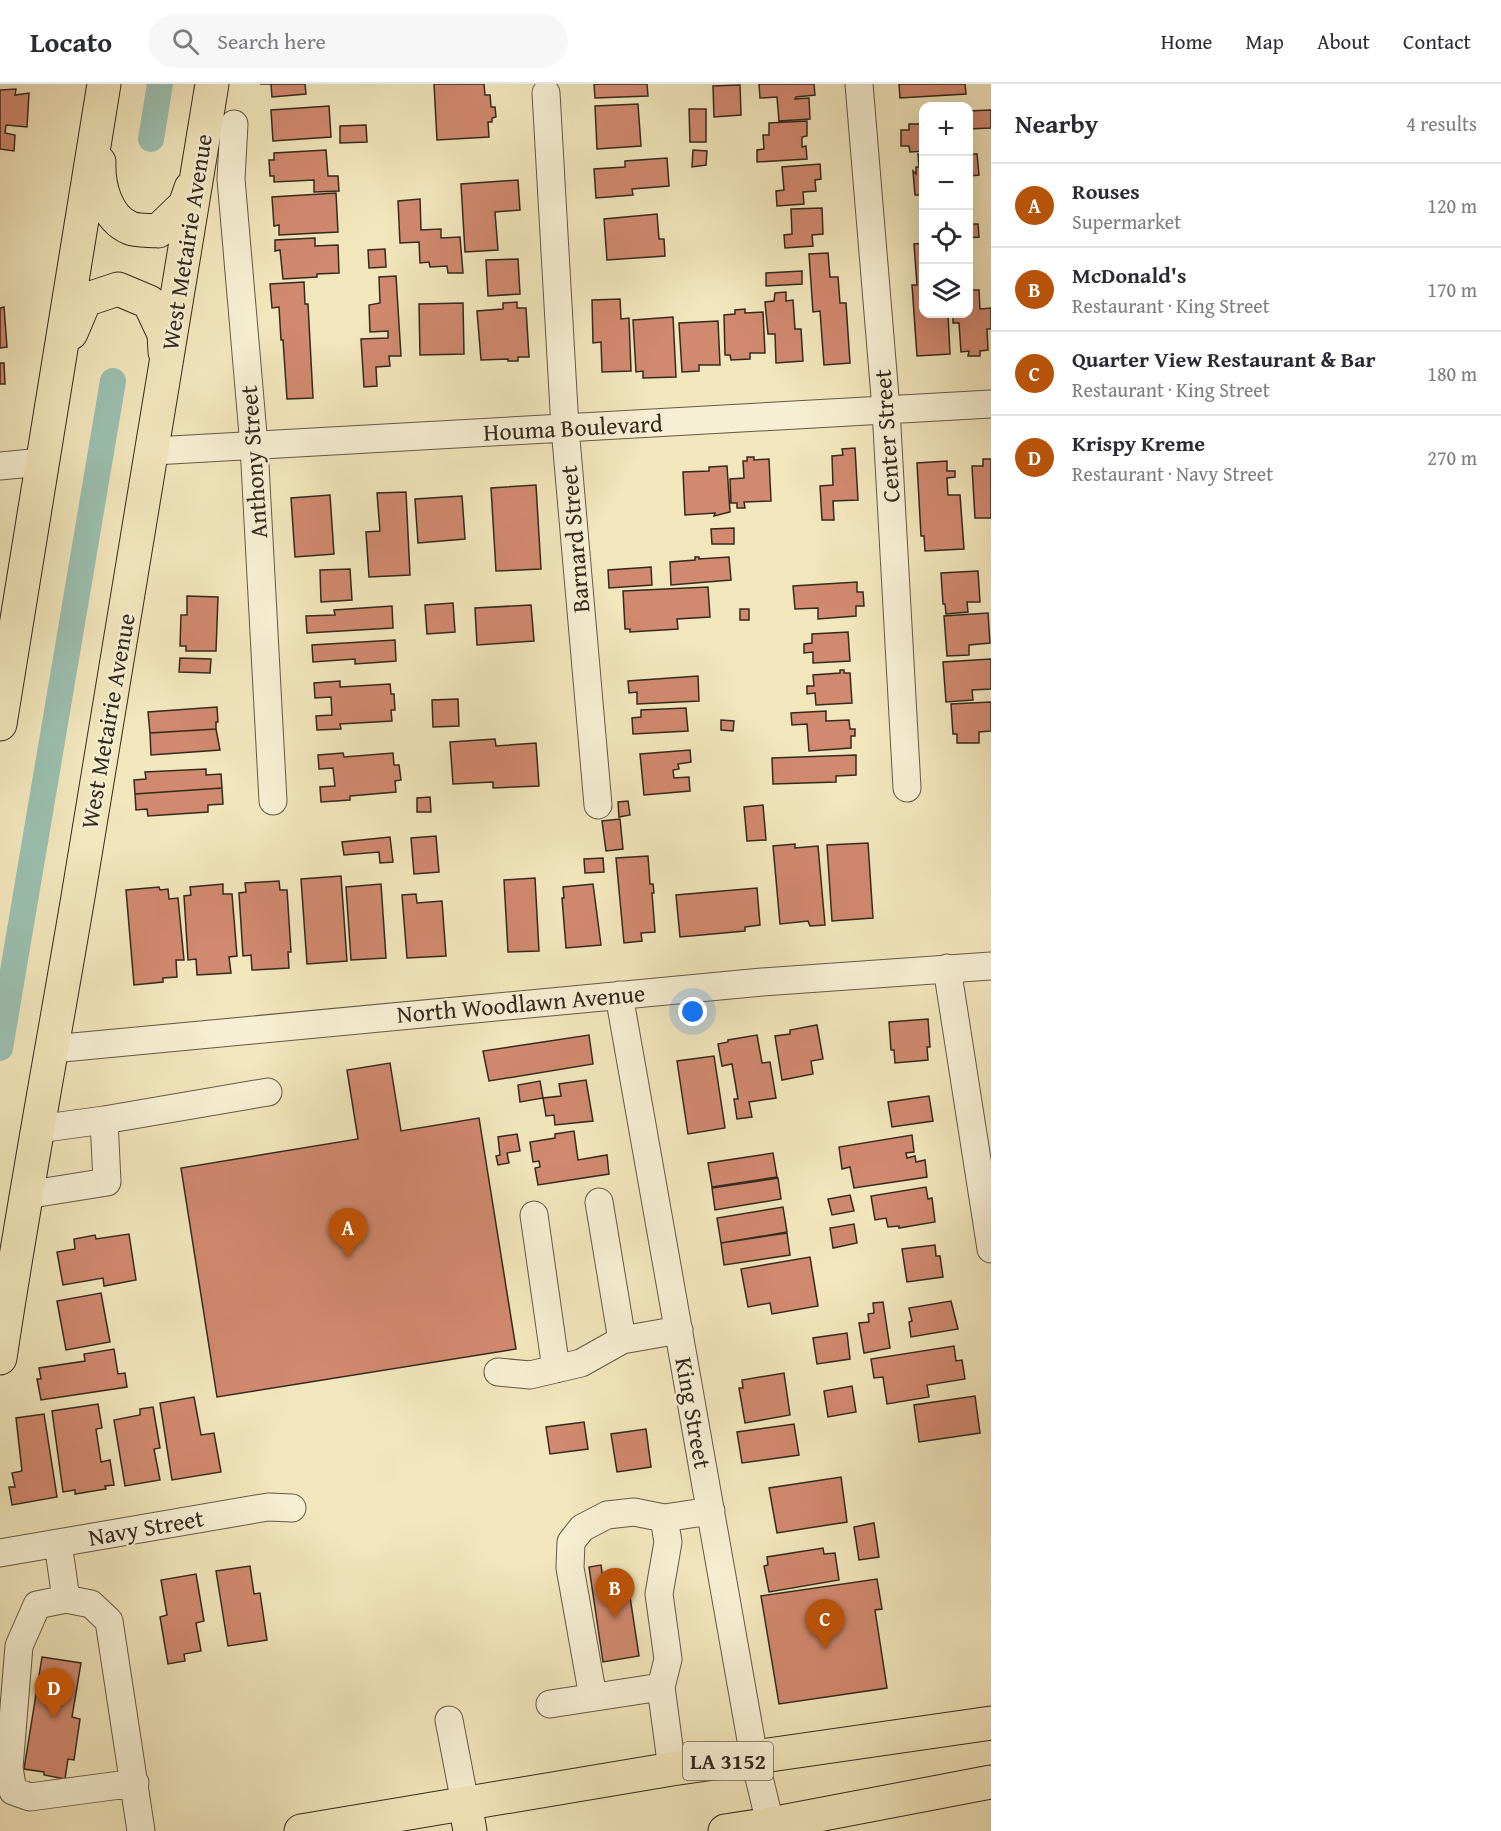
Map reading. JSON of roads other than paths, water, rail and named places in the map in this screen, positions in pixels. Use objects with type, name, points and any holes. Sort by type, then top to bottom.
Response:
[{"type":"main road","name":"West Metairie Avenue","points":[[0,1358],[154,451],[212,84]]},
{"type":"main road","points":[[102,98],[99,173],[110,213],[130,228],[158,231],[185,205],[199,165]]},
{"type":"main road","points":[[0,724],[102,98]]},
{"type":"main road","points":[[56,372],[85,300],[118,289],[149,302],[164,334],[166,378]]},
{"type":"main road","name":"LA 3152","points":[[301,1831],[468,1817],[672,1769],[991,1723]]},
{"type":"main road","points":[[725,1831],[771,1828],[991,1782]]},
{"type":"street","name":"Center Street","points":[[859,84],[886,409],[907,788]]},
{"type":"street","name":"Barnard Street","points":[[546,93],[565,429],[598,805]]},
{"type":"street","name":"Anthony Street","points":[[234,124],[231,179],[254,446],[273,801]]},
{"type":"street","name":"Houma Boulevard","points":[[154,451],[991,404]]},
{"type":"street","points":[[0,466],[41,462]]},
{"type":"street","name":"North Woodlawn Avenue","points":[[52,1049],[619,995],[991,966]]},
{"type":"street","points":[[947,968],[991,1249]]},
{"type":"street","name":"King Street","points":[[619,995],[754,1757],[771,1828]]},
{"type":"street","points":[[38,1129],[268,1092]]},
{"type":"street","points":[[26,1195],[107,1182],[104,1120]]},
{"type":"street","points":[[599,1202],[622,1340]]},
{"type":"street","points":[[534,1215],[556,1369]]},
{"type":"street","points":[[498,1372],[530,1375],[556,1369],[581,1363],[622,1340],[679,1330]]},
{"type":"street","name":"Navy Street","points":[[0,1553],[268,1507],[292,1508]]},
{"type":"street","points":[[593,1698],[570,1568],[571,1542],[582,1528],[607,1515],[634,1512],[664,1518],[711,1511]]},
{"type":"street","points":[[664,1518],[668,1542],[659,1594],[668,1659],[661,1687],[672,1769]]},
{"type":"street","points":[[58,1543],[66,1599]]},
{"type":"street","points":[[135,1783],[30,1797],[13,1791],[9,1768],[8,1679],[37,1605],[66,1599],[91,1604],[110,1621],[135,1783],[141,1831]]},
{"type":"street","points":[[550,1704],[661,1687]]},
{"type":"street","points":[[449,1720],[468,1817]]},
{"type":"waterway","points":[[151,139],[160,84]]},
{"type":"waterway","points":[[0,1048],[113,381]]},
{"type":"place","name":"Rouses","points":[[348,1258]]},
{"type":"place","name":"McDonald's","points":[[615,1618]]},
{"type":"place","name":"Quarter View Restaurant & Bar","points":[[825,1649]]},
{"type":"place","name":"Krispy Kreme","points":[[54,1718]]}]
